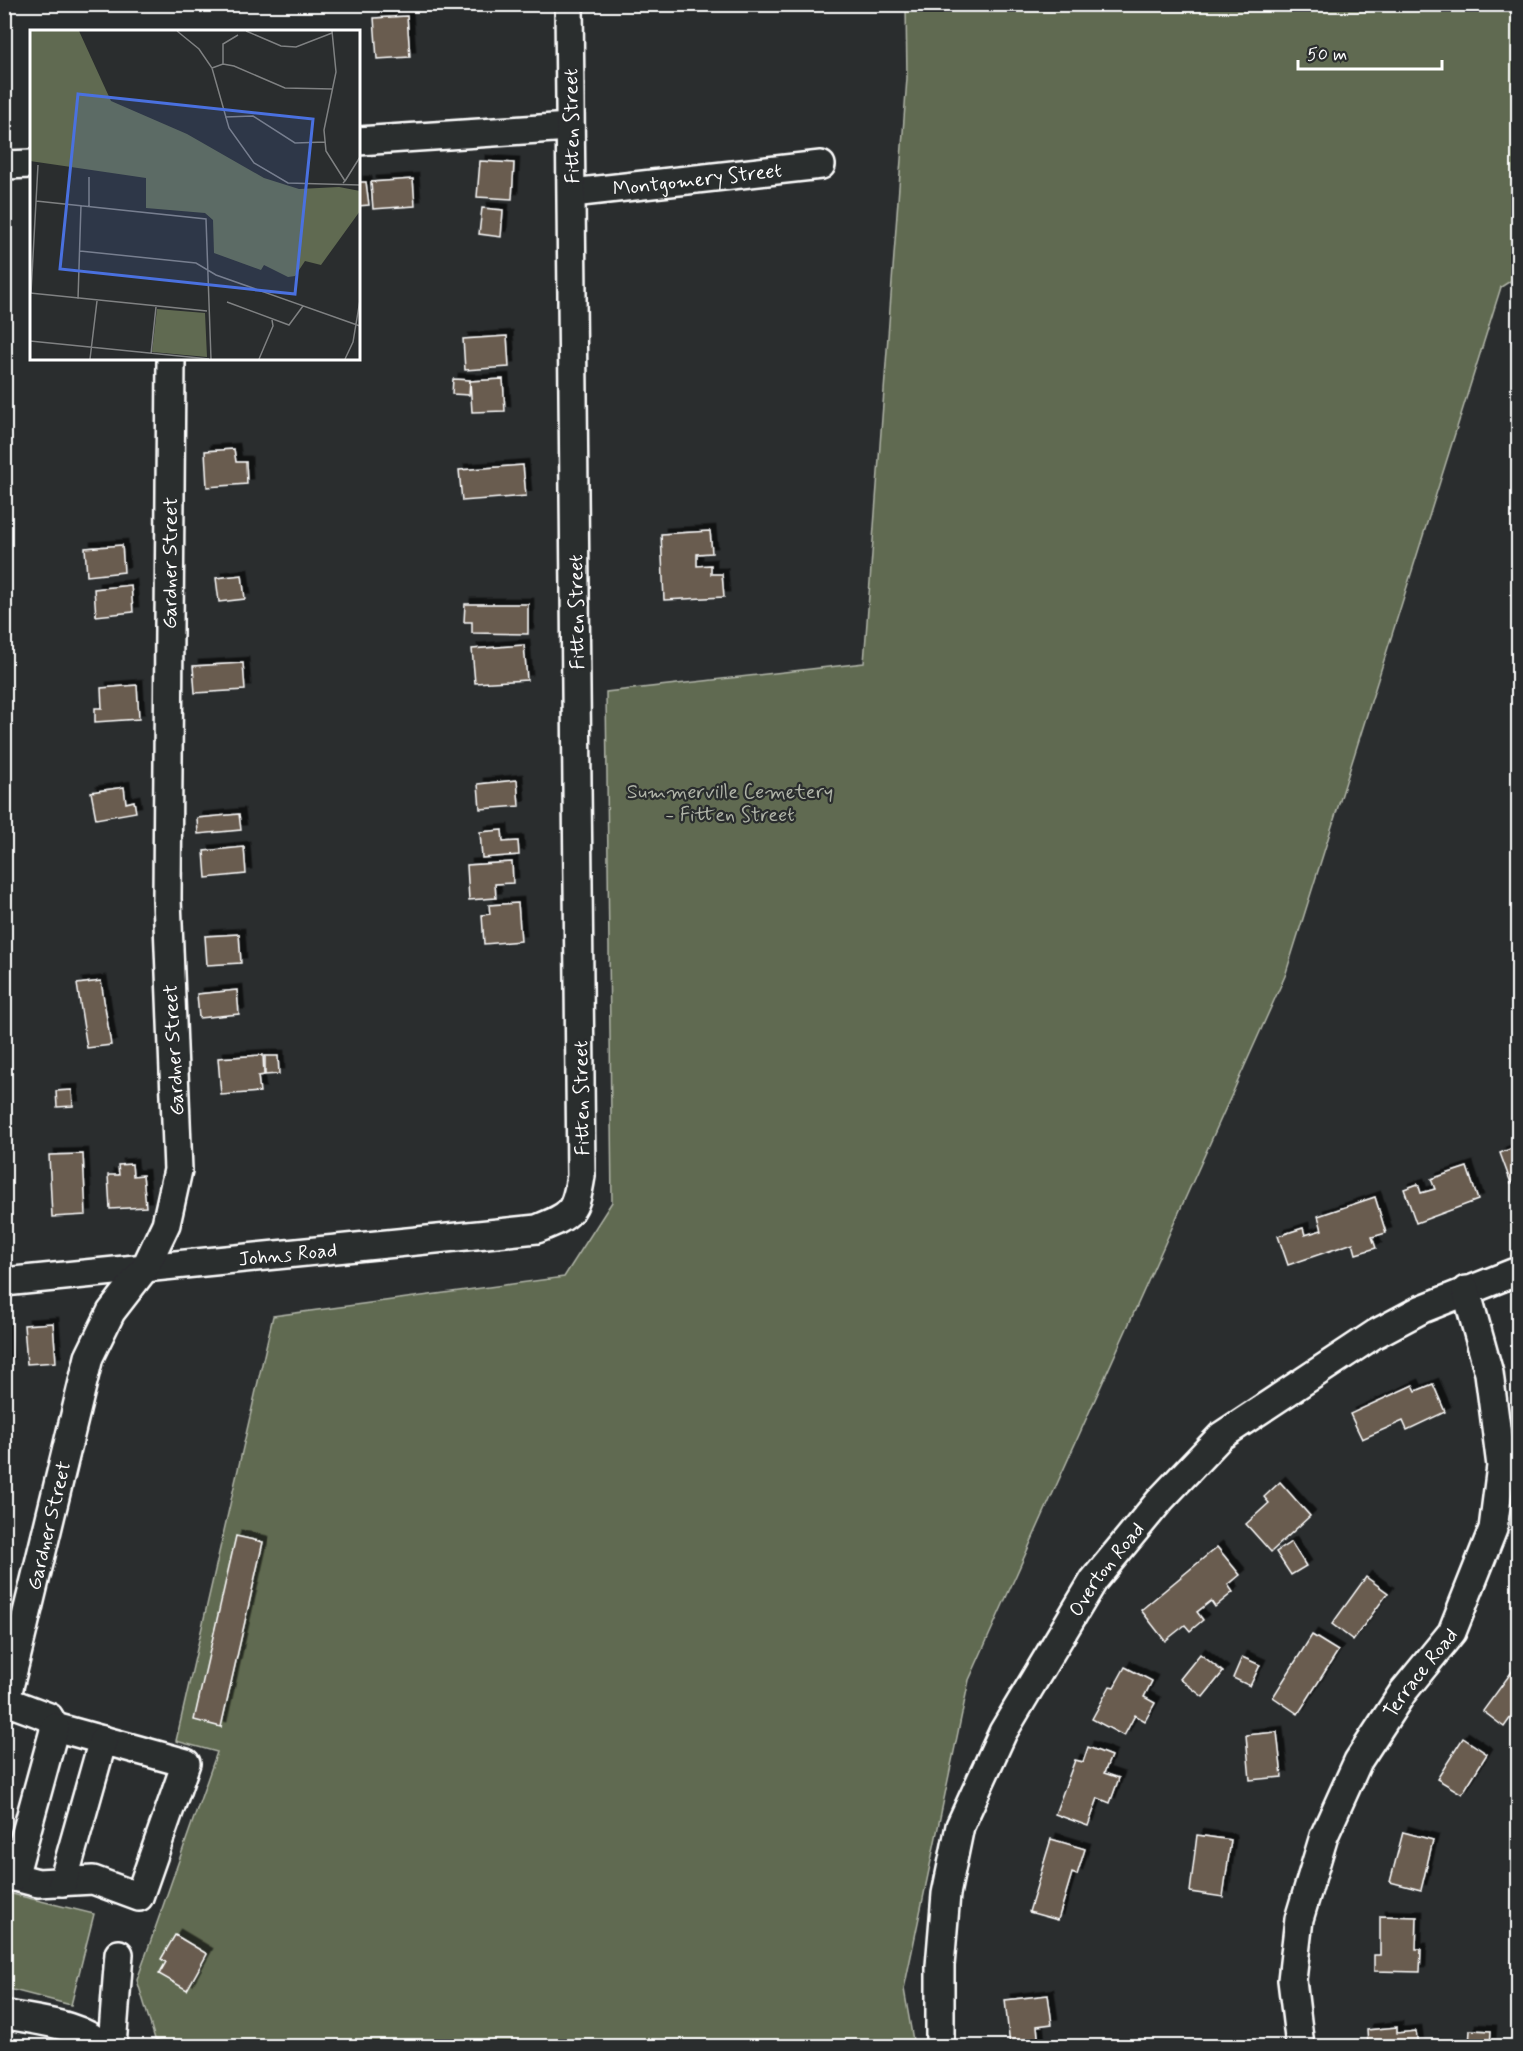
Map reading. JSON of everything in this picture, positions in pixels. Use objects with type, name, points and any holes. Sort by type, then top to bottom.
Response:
[{"type":"street","name":"Fitten Street","points":[[567,1216],[578,1198],[582,1176],[569,4]]},
{"type":"street","points":[[360,141],[570,127]]},
{"type":"street","points":[[4,165],[30,164]]},
{"type":"street","name":"Montgomery Street","points":[[572,193],[821,165]]},
{"type":"street","name":"Gardner Street","points":[[5,1705],[89,1357],[111,1312],[145,1268],[166,1224],[178,1170],[167,899],[171,360]]},
{"type":"street","name":"Johns Road","points":[[4,1282],[537,1229],[567,1216]]},
{"type":"street","name":"Overton Road","points":[[940,2046],[940,1966],[946,1894],[960,1826],[1003,1732],[1094,1580],[1161,1499],[1221,1436],[1375,1334],[1422,1309],[1518,1271]]},
{"type":"street","name":"Terrace Road","points":[[1300,2046],[1292,1980],[1299,1919],[1324,1836],[1358,1761],[1403,1692],[1452,1632],[1493,1529],[1501,1466],[1489,1373],[1466,1290]]},
{"type":"street","points":[[5,1705],[49,1717],[55,1727],[186,1763],[139,1896],[93,1880],[39,1883],[9,1876],[55,1727]]},
{"type":"street","points":[[63,1882],[103,1740]]},
{"type":"street","points":[[112,2046],[119,1954]]},
{"type":"street","points":[[4,2014],[60,2026],[92,2036],[103,2046]]},
{"type":"green space","name":"Summerville Cemetery - Fitten Street","points":[[906,5],[1518,5],[1518,276],[1501,287],[1285,976],[969,1680],[904,1989],[914,2046],[169,2046],[155,2039],[137,1980],[217,1752],[176,1741],[273,1316],[564,1277],[612,1202],[606,692],[864,663],[907,78]]},
{"type":"green space","points":[[4,1892],[94,1914],[71,2005],[5,1988]]},
{"type":"building","points":[[407,16],[410,57],[377,59],[374,18]]},
{"type":"building","points":[[480,161],[514,163],[512,199],[477,197]]},
{"type":"building","points":[[413,179],[415,206],[373,209],[371,182]]},
{"type":"building","points":[[360,182],[366,182],[369,205],[360,206]]},
{"type":"building","points":[[482,208],[503,210],[501,237],[479,234]]},
{"type":"building","points":[[507,336],[509,367],[465,370],[463,339]]},
{"type":"building","points":[[453,379],[470,380],[469,395],[452,394]]},
{"type":"building","points":[[503,379],[505,411],[472,412],[470,381]]},
{"type":"building","points":[[234,449],[236,462],[246,462],[247,484],[207,487],[205,451]]},
{"type":"building","points":[[523,465],[526,496],[462,501],[459,470]]},
{"type":"building","points":[[710,531],[712,553],[697,554],[697,566],[711,565],[711,574],[722,574],[724,597],[664,600],[661,534]]},
{"type":"building","points":[[122,545],[124,572],[87,576],[85,548]]},
{"type":"building","points":[[242,575],[245,599],[219,602],[216,578]]},
{"type":"building","points":[[131,585],[133,612],[96,616],[94,589]]},
{"type":"building","points":[[465,604],[528,604],[528,634],[472,633],[472,622],[464,622]]},
{"type":"building","points":[[524,645],[527,680],[475,683],[472,649]]},
{"type":"building","points":[[243,663],[245,690],[195,693],[193,666]]},
{"type":"building","points":[[137,685],[139,719],[95,722],[95,708],[102,708],[101,688]]},
{"type":"building","points":[[517,780],[519,806],[480,809],[478,784]]},
{"type":"building","points":[[124,787],[126,803],[134,801],[136,812],[96,819],[91,792]]},
{"type":"building","points":[[239,814],[241,830],[198,834],[197,818]]},
{"type":"building","points":[[502,830],[503,842],[518,841],[519,855],[482,858],[480,832]]},
{"type":"building","points":[[244,847],[246,874],[206,878],[204,851]]},
{"type":"building","points":[[512,862],[513,883],[495,884],[496,898],[469,900],[467,865]]},
{"type":"building","points":[[518,903],[521,941],[484,944],[482,915],[490,914],[489,905]]},
{"type":"building","points":[[239,934],[241,963],[207,965],[205,936]]},
{"type":"building","points":[[101,981],[111,1045],[87,1048],[77,984]]},
{"type":"building","points":[[237,990],[239,1014],[199,1018],[197,994]]},
{"type":"building","points":[[263,1055],[264,1075],[258,1076],[260,1092],[221,1095],[218,1058]]},
{"type":"building","points":[[265,1056],[278,1056],[279,1074],[265,1075]]},
{"type":"building","points":[[72,1090],[73,1106],[57,1107],[56,1091]]},
{"type":"building","points":[[1518,1146],[1518,1181],[1511,1183],[1500,1153]]},
{"type":"building","points":[[83,1154],[86,1215],[52,1217],[49,1155]]},
{"type":"building","points":[[132,1164],[133,1176],[143,1175],[146,1207],[110,1209],[108,1175],[119,1175],[118,1165]]},
{"type":"building","points":[[1467,1167],[1478,1200],[1416,1223],[1404,1189],[1418,1184],[1421,1193],[1435,1189],[1431,1179]]},
{"type":"building","points":[[1375,1197],[1386,1233],[1372,1237],[1376,1248],[1356,1254],[1353,1243],[1288,1265],[1278,1236],[1303,1228],[1305,1235],[1322,1230],[1318,1216]]},
{"type":"building","points":[[53,1323],[56,1362],[27,1364],[24,1325]]},
{"type":"building","points":[[4,1326],[8,1364],[4,1364]]},
{"type":"building","points":[[1433,1384],[1445,1412],[1407,1430],[1403,1421],[1362,1439],[1350,1414],[1413,1385],[1416,1391]]},
{"type":"building","points":[[1280,1482],[1310,1516],[1271,1552],[1246,1524],[1269,1503],[1264,1497]]},
{"type":"building","points":[[236,1536],[263,1542],[221,1727],[194,1720]]},
{"type":"building","points":[[1291,1542],[1306,1566],[1291,1575],[1276,1552]]},
{"type":"building","points":[[1217,1547],[1240,1575],[1228,1585],[1233,1592],[1215,1607],[1211,1601],[1197,1612],[1203,1620],[1190,1631],[1185,1625],[1165,1641],[1141,1610]]},
{"type":"building","points":[[1366,1577],[1388,1593],[1353,1640],[1332,1624]]},
{"type":"building","points":[[1312,1635],[1338,1651],[1298,1714],[1273,1697]]},
{"type":"building","points":[[1200,1654],[1223,1672],[1203,1697],[1180,1679]]},
{"type":"building","points":[[1242,1657],[1260,1665],[1250,1686],[1233,1678]]},
{"type":"building","points":[[1125,1667],[1152,1681],[1144,1697],[1155,1703],[1145,1721],[1135,1715],[1124,1736],[1092,1719],[1110,1686],[1114,1687]]},
{"type":"building","points":[[1513,1670],[1518,1674],[1518,1707],[1504,1727],[1483,1711]]},
{"type":"building","points":[[1277,1732],[1282,1777],[1250,1780],[1246,1735]]},
{"type":"building","points":[[1463,1738],[1487,1754],[1462,1794],[1437,1779]]},
{"type":"building","points":[[1088,1747],[1111,1756],[1104,1773],[1119,1778],[1110,1803],[1098,1798],[1088,1826],[1055,1814],[1075,1760],[1083,1762]]},
{"type":"building","points":[[1403,1832],[1433,1840],[1421,1890],[1390,1882]]},
{"type":"building","points":[[1197,1835],[1231,1840],[1223,1897],[1190,1892]]},
{"type":"building","points":[[1051,1839],[1085,1849],[1077,1875],[1072,1873],[1058,1920],[1029,1912]]},
{"type":"building","points":[[1380,1916],[1417,1917],[1416,1949],[1421,1949],[1420,1972],[1374,1971],[1374,1955],[1380,1955]]},
{"type":"building","points":[[175,1935],[207,1954],[187,1990],[159,1974],[166,1962],[161,1959]]},
{"type":"building","points":[[1048,1995],[1052,2024],[1037,2026],[1039,2046],[1010,2046],[1005,2000]]},
{"type":"building","points":[[1515,2006],[1518,2006],[1518,2029],[1517,2029]]},
{"type":"building","points":[[1397,2027],[1397,2033],[1416,2031],[1418,2046],[1368,2046],[1367,2030]]},
{"type":"building","points":[[1470,2030],[1491,2031],[1490,2046],[1469,2046]]}]
